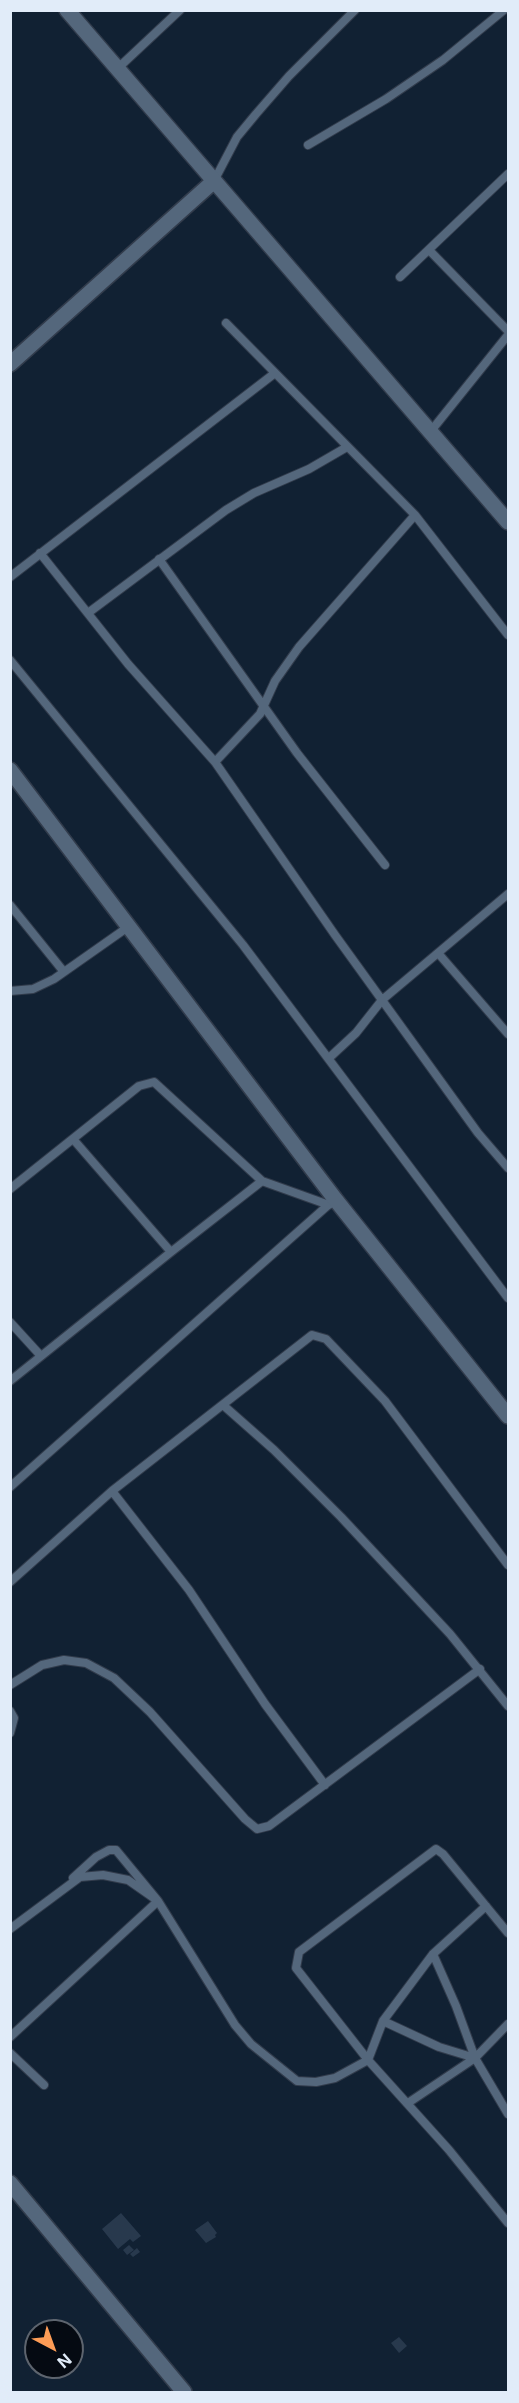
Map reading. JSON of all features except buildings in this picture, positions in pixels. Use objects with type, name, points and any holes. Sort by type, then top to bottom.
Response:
[{"type":"street","points":[[67,10],[508,522]]},
{"type":"street","points":[[10,364],[214,181]]},
{"type":"street","points":[[10,770],[332,1202],[508,1416]]},
{"type":"street","points":[[10,2183],[184,2392]]},
{"type":"lane","points":[[117,69],[180,10]]},
{"type":"lane","points":[[214,181],[237,137],[289,76],[355,10]]},
{"type":"lane","points":[[308,144],[386,99],[442,60],[504,10]]},
{"type":"lane","points":[[400,277],[508,174]]},
{"type":"lane","points":[[429,250],[508,333],[431,431]]},
{"type":"lane","points":[[226,323],[415,515],[508,635]]},
{"type":"lane","points":[[10,577],[275,373]]},
{"type":"lane","points":[[88,613],[226,510],[254,493],[309,469],[346,447]]},
{"type":"lane","points":[[215,762],[260,714],[275,681],[299,647],[415,515]]},
{"type":"lane","points":[[40,553],[128,664],[215,762],[382,1000],[478,1133],[508,1168]]},
{"type":"lane","points":[[159,559],[297,753],[385,865]]},
{"type":"lane","points":[[10,660],[243,945],[508,1298]]},
{"type":"lane","points":[[329,1059],[362,1025],[382,1000],[508,894]]},
{"type":"lane","points":[[10,904],[64,972]]},
{"type":"lane","points":[[10,991],[33,989],[64,972],[128,927]]},
{"type":"lane","points":[[438,953],[508,1034]]},
{"type":"lane","points":[[10,1189],[139,1086],[154,1082],[262,1181],[332,1202]]},
{"type":"lane","points":[[73,1139],[171,1252]]},
{"type":"lane","points":[[10,1381],[262,1181]]},
{"type":"lane","points":[[10,1487],[332,1202]]},
{"type":"lane","points":[[10,1322],[41,1356]]},
{"type":"lane","points":[[10,1582],[112,1491],[312,1335],[326,1339],[385,1401],[508,1565]]},
{"type":"lane","points":[[223,1405],[274,1450],[341,1516],[480,1669],[508,1706]]},
{"type":"lane","points":[[112,1491],[189,1590],[265,1704],[325,1785]]},
{"type":"lane","points":[[10,1685],[42,1665],[64,1660],[86,1663],[114,1678],[150,1712],[245,1819],[257,1829],[269,1826],[480,1669]]},
{"type":"lane","points":[[10,1711],[14,1718],[10,1733]]},
{"type":"lane","points":[[507,2218],[368,2060],[296,1968],[299,1952],[436,1849],[443,1854],[508,1933]]},
{"type":"lane","points":[[10,1935],[96,1857],[109,1850],[116,1850],[158,1901],[235,2025],[251,2044],[297,2081],[316,2082],[335,2078],[368,2060],[383,2020],[433,1954],[486,1906]]},
{"type":"lane","points":[[10,1929],[80,1877],[103,1875],[128,1880],[158,1901]]},
{"type":"lane","points":[[10,2037],[158,1901]]},
{"type":"lane","points":[[433,1954],[456,2006],[475,2058],[508,2114]]},
{"type":"lane","points":[[383,2020],[439,2047],[475,2058]]},
{"type":"lane","points":[[408,2103],[475,2058],[508,2024]]},
{"type":"lane","points":[[10,2053],[44,2085]]}]
